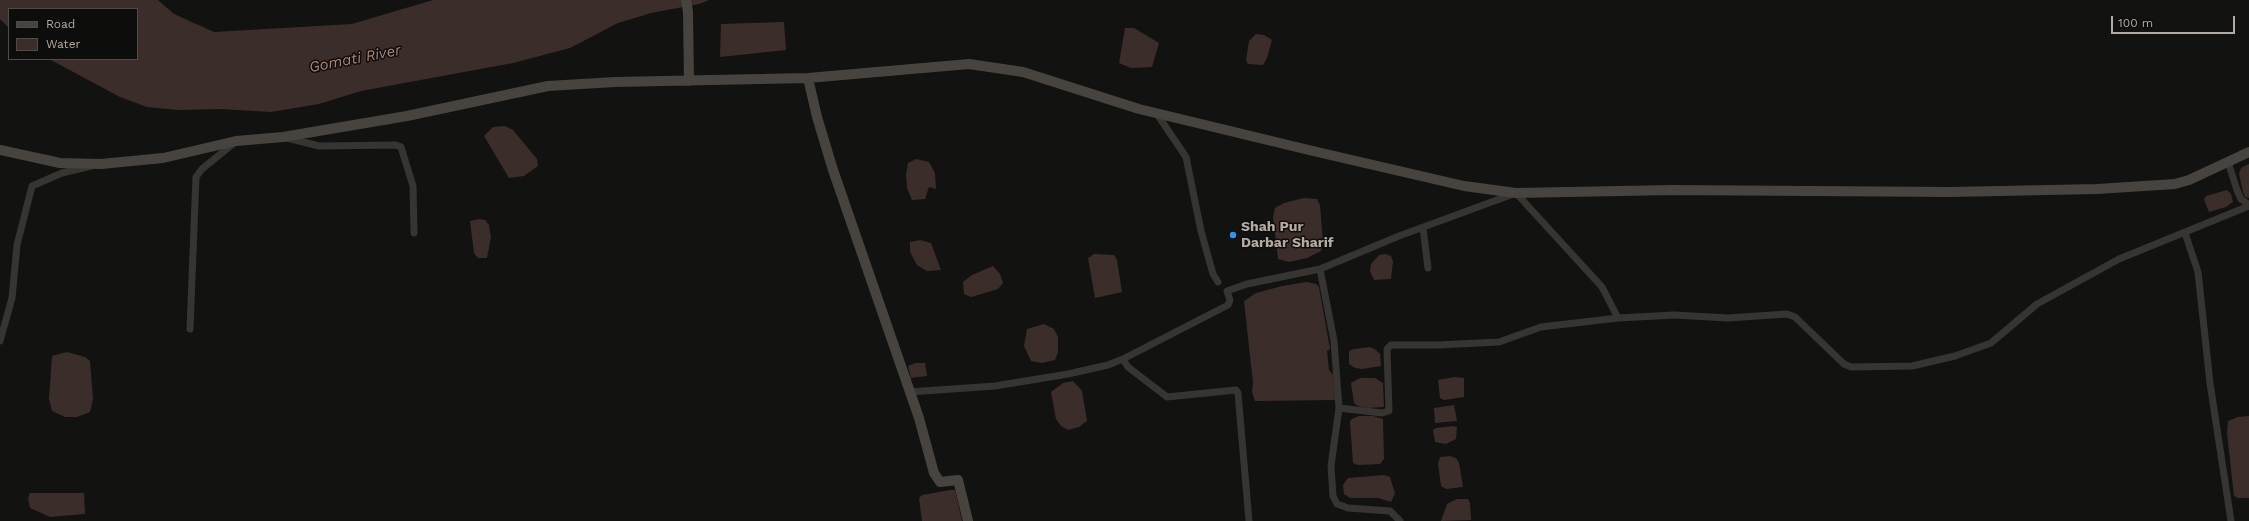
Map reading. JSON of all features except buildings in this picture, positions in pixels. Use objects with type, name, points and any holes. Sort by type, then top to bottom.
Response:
[{"type":"main road","points":[[686,0],[688,12],[689,81]]},
{"type":"main road","points":[[0,150],[60,163],[101,164],[163,158],[236,141],[283,137],[407,116],[548,86],[615,82],[808,78],[969,64],[1023,72],[1157,114],[1464,186],[1516,193],[1672,190],[1950,192],[2097,189],[2175,184],[2189,180],[2249,152]]},
{"type":"main road","points":[[808,78],[817,117],[833,170],[919,418],[934,473],[940,482],[958,480],[968,521]]},
{"type":"street","points":[[1157,114],[1174,136],[1186,157],[1201,231],[1213,274],[1218,282]]},
{"type":"street","points":[[283,137],[319,146],[396,144],[401,147],[413,186],[414,233]]},
{"type":"street","points":[[190,329],[196,177],[202,169],[236,141]]},
{"type":"street","points":[[1339,408],[1382,413],[1388,411],[1387,349],[1391,345],[1438,345],[1499,342],[1541,327],[1618,318],[1674,316],[1728,318],[1787,314],[1795,317],[1844,364],[1851,368],[1912,366],[1955,356],[1991,343],[2037,304],[2119,258],[2185,233],[2249,205],[2241,199],[2228,162]]},
{"type":"street","points":[[0,341],[12,298],[18,245],[32,186],[62,173],[101,164]]},
{"type":"street","points":[[910,392],[995,386],[1068,374],[1108,365],[1123,359],[1228,305],[1230,300],[1227,291],[1247,284],[1320,269],[1516,193],[1602,287],[1618,318]]},
{"type":"street","points":[[1423,228],[1428,268]]},
{"type":"street","points":[[2185,233],[2198,272],[2210,383],[2231,521]]},
{"type":"street","points":[[1320,269],[1334,341],[1339,408],[1330,466],[1332,496],[1338,504],[1348,508],[1390,511],[1400,521]]},
{"type":"street","points":[[1123,359],[1128,367],[1167,397],[1232,389],[1238,392],[1249,521]]},
{"type":"water","name":"Gomati River","points":[[0,0],[158,0],[174,14],[214,32],[352,24],[433,0],[709,0],[699,4],[651,13],[618,23],[570,48],[513,63],[361,91],[319,104],[271,112],[220,109],[178,110],[147,107],[120,97],[51,60],[138,60],[138,8],[8,8],[8,27],[0,19]]},
{"type":"water","points":[[784,22],[786,50],[720,57],[721,24]]},
{"type":"water","points":[[1125,28],[1134,28],[1159,43],[1152,67],[1131,68],[1119,63]]},
{"type":"water","points":[[1256,34],[1264,35],[1272,40],[1267,58],[1263,65],[1248,64],[1246,60],[1249,41]]},
{"type":"water","points":[[505,126],[513,130],[537,159],[538,166],[524,176],[509,178],[484,136],[493,127]]},
{"type":"water","points":[[916,159],[929,162],[935,173],[936,189],[929,187],[925,199],[912,200],[907,188],[906,175],[908,163]]},
{"type":"water","points":[[2249,164],[2249,198],[2245,197],[2239,174],[2241,168]]},
{"type":"water","points":[[2227,190],[2231,194],[2233,202],[2226,207],[2209,212],[2204,200],[2206,196]]},
{"type":"water","points":[[1304,198],[1317,199],[1320,205],[1323,242],[1321,251],[1307,258],[1289,262],[1278,259],[1273,217],[1275,208],[1284,203]]},
{"type":"water","points":[[479,219],[485,220],[489,225],[491,237],[487,258],[478,258],[474,253],[470,221]]},
{"type":"water","points":[[920,240],[931,243],[941,270],[927,271],[917,265],[910,252],[910,242]]},
{"type":"water","points":[[1094,254],[1114,255],[1117,260],[1122,292],[1095,298],[1088,258]]},
{"type":"water","points":[[1385,254],[1391,256],[1393,261],[1391,279],[1374,280],[1370,271],[1371,264],[1379,255]]},
{"type":"water","points":[[993,266],[1000,274],[1003,283],[998,289],[971,297],[964,294],[963,282],[972,275]]},
{"type":"water","points":[[1307,282],[1316,284],[1319,287],[1330,349],[1327,351],[1329,370],[1333,375],[1335,400],[1255,401],[1252,392],[1253,383],[1244,301],[1256,293],[1282,286]]},
{"type":"water","points":[[1044,324],[1054,329],[1058,337],[1058,352],[1055,360],[1042,363],[1031,361],[1024,346],[1027,329]]},
{"type":"water","points":[[1370,347],[1380,354],[1381,366],[1362,369],[1355,368],[1349,364],[1349,351]]},
{"type":"water","points":[[67,352],[85,357],[90,361],[93,399],[90,412],[77,417],[65,417],[52,411],[49,399],[52,356]]},
{"type":"water","points":[[916,363],[925,363],[927,376],[911,378],[908,366]]},
{"type":"water","points":[[1454,377],[1464,378],[1464,397],[1444,400],[1440,398],[1438,380]]},
{"type":"water","points":[[1360,378],[1375,378],[1383,383],[1384,407],[1367,408],[1358,406],[1354,403],[1351,383]]},
{"type":"water","points":[[1073,381],[1082,391],[1087,421],[1079,427],[1068,430],[1061,426],[1056,419],[1051,392],[1063,383]]},
{"type":"water","points":[[1454,405],[1457,421],[1435,423],[1434,408]]},
{"type":"water","points":[[1359,416],[1373,416],[1383,419],[1384,459],[1380,464],[1358,465],[1353,463],[1350,422],[1352,419]]},
{"type":"water","points":[[2249,416],[2249,498],[2238,498],[2234,496],[2227,433],[2228,421],[2238,417]]},
{"type":"water","points":[[1457,427],[1456,439],[1446,444],[1435,442],[1433,430],[1436,428]]},
{"type":"water","points":[[1450,456],[1456,458],[1459,463],[1463,487],[1446,489],[1441,486],[1438,464],[1440,457]]},
{"type":"water","points":[[1384,475],[1390,477],[1395,493],[1391,502],[1378,498],[1350,498],[1344,494],[1343,485],[1348,478]]},
{"type":"water","points":[[955,490],[962,521],[922,521],[919,498],[922,495]]},
{"type":"water","points":[[30,493],[84,493],[85,514],[50,517],[30,508],[28,498]]},
{"type":"water","points":[[1457,499],[1468,499],[1470,503],[1471,520],[1441,521],[1447,504]]},
{"type":"place","name":"Shah Pur Darbar Sharif","points":[[1233,235]]}]
